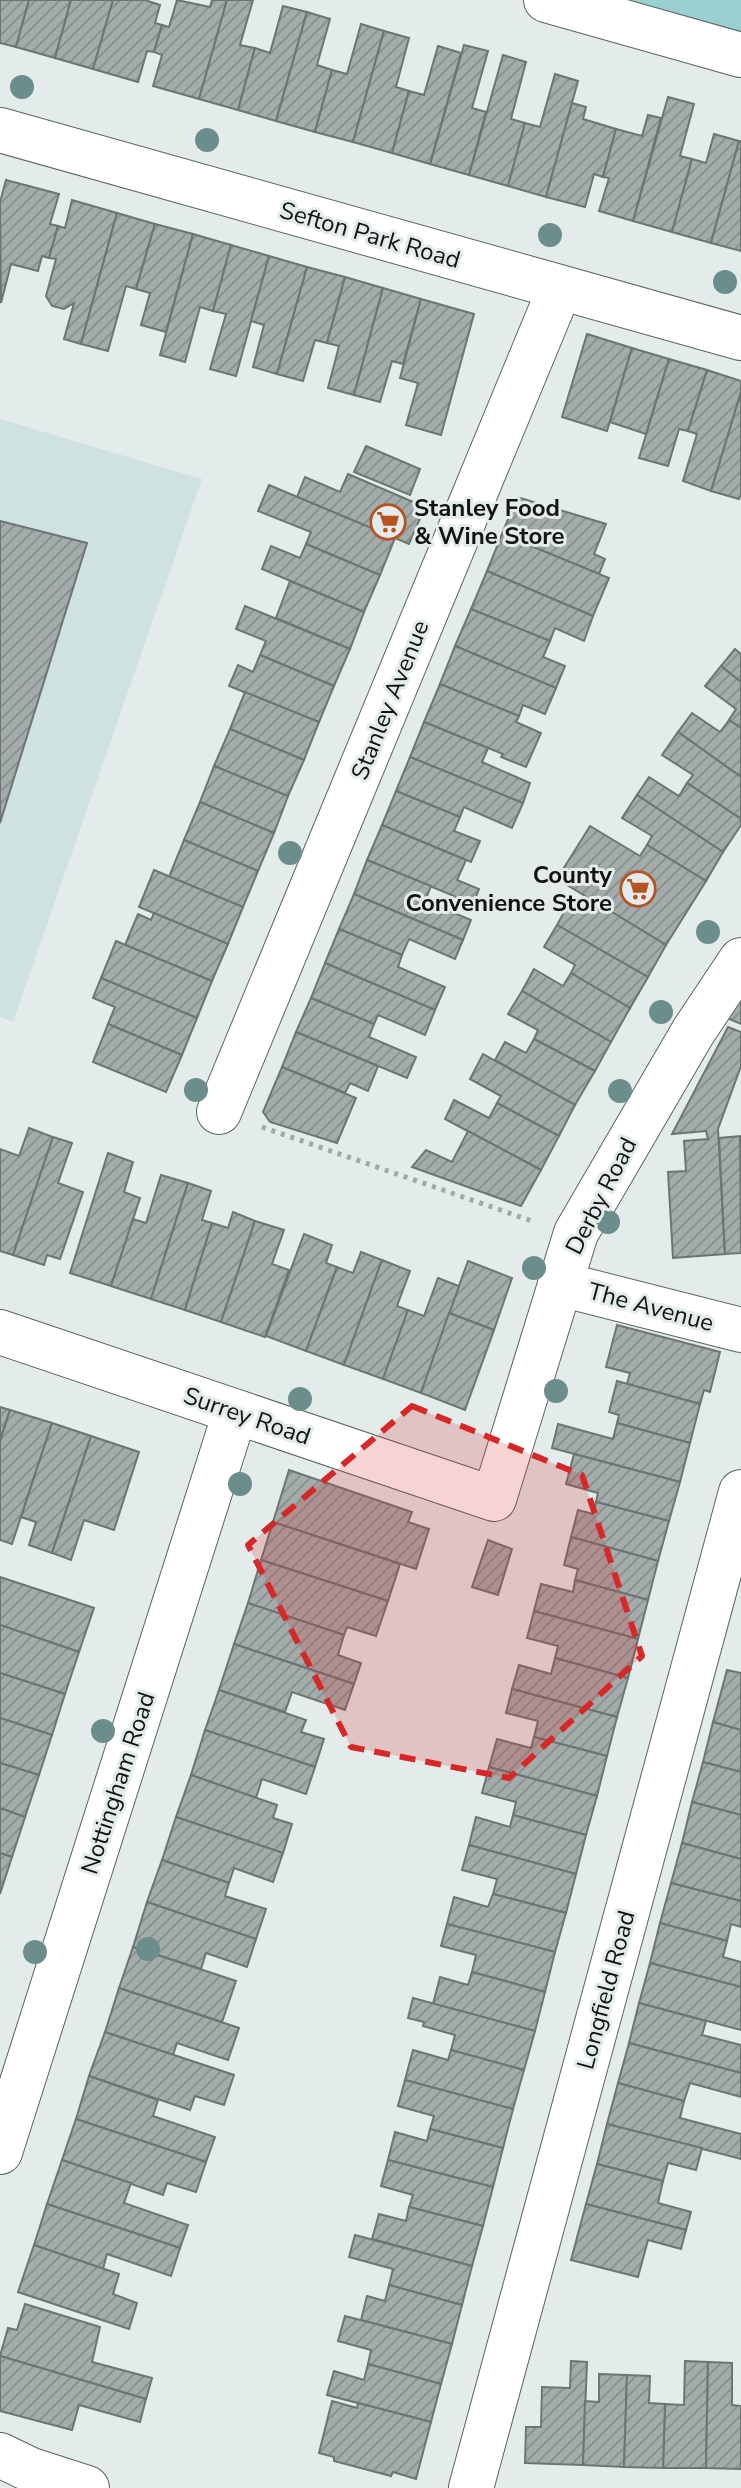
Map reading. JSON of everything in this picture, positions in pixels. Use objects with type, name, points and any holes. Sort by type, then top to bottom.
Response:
[{"type":"street","points":[[546,0],[741,55]]},
{"type":"street","name":"Sefton Park Road","points":[[0,130],[741,338]]},
{"type":"street","name":"Stanley Avenue","points":[[219,1112],[560,288]]},
{"type":"street","name":"Derby Road","points":[[494,1499],[576,1233],[693,1032],[741,960]]},
{"type":"street","name":"The Avenue","points":[[560,1284],[741,1330]]},
{"type":"street","name":"Surrey Road","points":[[0,1332],[494,1499]]},
{"type":"street","name":"Nottingham Road","points":[[0,2152],[235,1413]]},
{"type":"street","name":"Longfield Road","points":[[471,2488],[741,1492]]},
{"type":"street","points":[[21,2471],[87,2488]]},
{"type":"path","points":[[219,1112],[535,1222],[576,1233]]},
{"type":"highlighted area","points":[[412,1406],[582,1475],[642,1656],[509,1778],[351,1747],[248,1545]]},
{"type":"shaded area","points":[[592,0],[741,0],[741,45]]},
{"type":"shaded area","points":[[0,419],[202,479],[13,1022],[0,1017]]},
{"type":"building","points":[[0,0],[29,0],[16,47],[0,43]]},
{"type":"building","points":[[29,0],[71,0],[55,58],[16,47]]},
{"type":"building","points":[[71,0],[113,0],[93,69],[55,58]]},
{"type":"building","points":[[113,0],[145,0],[160,5],[155,23],[162,25],[154,52],[147,51],[138,82],[93,69]]},
{"type":"building","points":[[177,0],[210,7],[212,0],[227,0],[199,99],[153,86],[162,55],[154,52],[162,25],[169,27]]},
{"type":"building","points":[[227,0],[253,0],[240,45],[255,48],[238,110],[199,99]]},
{"type":"building","points":[[283,6],[307,12],[276,121],[238,110],[255,48],[270,53]]},
{"type":"building","points":[[307,12],[330,19],[317,65],[332,70],[315,132],[276,121]]},
{"type":"building","points":[[361,24],[384,31],[353,142],[315,132],[332,70],[347,74]]},
{"type":"building","points":[[384,31],[409,38],[396,87],[409,91],[392,153],[353,142]]},
{"type":"building","points":[[464,45],[488,51],[472,108],[486,112],[469,175],[430,164]]},
{"type":"building","points":[[438,46],[461,53],[430,164],[392,153],[409,91],[424,95]]},
{"type":"building","points":[[503,55],[526,62],[511,119],[525,123],[508,186],[469,175]]},
{"type":"building","points":[[555,74],[578,81],[546,197],[508,186],[525,123],[540,127]]},
{"type":"building","points":[[668,97],[694,104],[680,156],[692,159],[672,232],[633,221]]},
{"type":"building","points":[[572,103],[586,107],[583,119],[616,129],[603,177],[594,174],[585,207],[546,197]]},
{"type":"building","points":[[648,115],[661,118],[633,221],[599,211],[609,178],[603,177],[616,129],[642,136]]},
{"type":"building","points":[[714,134],[739,141],[711,243],[672,232],[692,159],[706,163]]},
{"type":"building","points":[[741,141],[741,251],[711,243]]},
{"type":"building","points":[[6,180],[59,194],[50,224],[58,226],[49,258],[42,256],[38,271],[11,264],[1,303],[0,202]]},
{"type":"building","points":[[72,200],[117,213],[81,344],[64,339],[74,303],[64,309],[52,306],[46,296],[56,259],[49,258],[58,226],[65,228]]},
{"type":"building","points":[[117,213],[155,224],[136,289],[126,286],[108,351],[81,344]]},
{"type":"building","points":[[155,224],[193,234],[166,332],[141,325],[150,293],[136,289]]},
{"type":"building","points":[[193,234],[231,245],[213,311],[200,307],[185,362],[160,355]]},
{"type":"building","points":[[231,245],[269,256],[236,376],[210,369],[226,314],[213,311]]},
{"type":"building","points":[[269,256],[307,267],[277,374],[253,367],[264,325],[251,321]]},
{"type":"building","points":[[307,267],[345,277],[327,343],[315,340],[303,381],[277,374]]},
{"type":"building","points":[[345,277],[383,288],[354,395],[328,388],[339,346],[327,343]]},
{"type":"building","points":[[383,288],[421,299],[403,364],[392,361],[380,402],[354,395]]},
{"type":"building","points":[[421,299],[474,314],[441,435],[406,425],[418,383],[400,378]]},
{"type":"building","points":[[587,334],[632,348],[607,431],[562,417]]},
{"type":"building","points":[[632,348],[669,359],[646,434],[610,422]]},
{"type":"building","points":[[669,359],[707,370],[688,431],[679,429],[668,466],[639,458]]},
{"type":"building","points":[[707,370],[741,381],[741,392],[711,491],[683,481],[697,434],[688,431]]},
{"type":"building","points":[[741,392],[741,494],[739,499],[711,491]]},
{"type":"building","points":[[366,446],[420,469],[410,495],[354,472]]},
{"type":"building","name":"Stanley Food & Wine Store","points":[[348,474],[425,507],[409,544],[297,497],[305,477],[340,492]]},
{"type":"building","points":[[269,485],[395,538],[380,575],[306,544],[311,532],[258,511]]},
{"type":"building","points":[[517,497],[606,524],[594,554],[605,559],[599,574],[502,534]]},
{"type":"building","points":[[0,521],[87,543],[0,823]]},
{"type":"building","points":[[502,534],[609,578],[593,616],[487,571]]},
{"type":"building","points":[[306,544],[380,575],[364,612],[262,569],[271,546],[300,558]]},
{"type":"building","points":[[487,571],[593,616],[584,641],[555,628],[550,641],[471,609]]},
{"type":"building","points":[[290,581],[364,612],[350,649],[276,618]]},
{"type":"building","points":[[245,606],[350,649],[334,686],[260,655],[266,641],[236,629]]},
{"type":"building","points":[[471,609],[550,641],[543,657],[565,666],[556,688],[455,646]]},
{"type":"building","points":[[455,646],[556,688],[545,714],[523,705],[519,716],[440,684]]},
{"type":"building","points":[[735,649],[741,654],[741,682],[721,666]]},
{"type":"building","points":[[260,655],[334,686],[319,722],[229,686],[238,665],[253,672]]},
{"type":"building","points":[[721,666],[741,682],[741,728],[729,720],[736,709],[705,686]]},
{"type":"building","points":[[440,684],[519,716],[516,722],[541,733],[526,767],[501,757],[503,754],[424,722]]},
{"type":"building","points":[[245,692],[319,722],[304,760],[230,729]]},
{"type":"building","points":[[692,713],[720,732],[729,720],[741,728],[741,777],[678,732]]},
{"type":"building","points":[[424,722],[488,748],[482,762],[530,783],[523,803],[410,757]]},
{"type":"building","points":[[230,729],[304,760],[288,796],[214,766]]},
{"type":"building","points":[[678,732],[741,777],[741,819],[687,783],[693,775],[662,755]]},
{"type":"building","points":[[410,757],[523,803],[512,828],[464,807],[460,817],[396,791]]},
{"type":"building","points":[[214,766],[288,796],[274,833],[200,802]]},
{"type":"building","points":[[649,777],[679,796],[687,783],[741,819],[741,825],[723,852],[637,795]]},
{"type":"building","points":[[396,791],[460,817],[454,831],[480,841],[471,862],[382,825]]},
{"type":"building","points":[[637,795],[723,852],[706,881],[647,845],[652,836],[622,818]]},
{"type":"building","points":[[200,802],[274,833],[258,871],[184,840]]},
{"type":"building","points":[[382,825],[466,860],[457,880],[479,889],[473,904],[367,860]]},
{"type":"building","name":"County Convenience Store","points":[[590,826],[640,856],[647,845],[706,881],[666,945],[557,879]]},
{"type":"building","points":[[184,840],[258,871],[243,907],[169,877]]},
{"type":"building","points":[[367,860],[431,886],[425,901],[471,920],[463,940],[354,894]]},
{"type":"building","points":[[154,870],[243,907],[228,944],[139,907]]},
{"type":"building","points":[[354,894],[463,940],[455,959],[409,939],[402,955],[339,929]]},
{"type":"building","points":[[589,898],[666,945],[648,977],[557,925],[568,905],[581,912]]},
{"type":"building","points":[[154,913],[228,944],[212,981],[125,945],[138,914],[151,920]]},
{"type":"building","points":[[557,925],[648,977],[630,1008],[571,973],[575,965],[544,947]]},
{"type":"building","points":[[339,929],[402,955],[398,967],[445,987],[435,1010],[325,963]]},
{"type":"building","points":[[116,941],[212,981],[197,1018],[101,978]]},
{"type":"building","points":[[325,963],[435,1010],[425,1035],[378,1015],[374,1024],[311,998]]},
{"type":"building","points":[[534,969],[563,986],[571,973],[630,1008],[611,1042],[522,991]]},
{"type":"building","points":[[101,978],[197,1018],[182,1055],[108,1024],[115,1007],[93,998]]},
{"type":"building","points":[[522,991],[611,1042],[595,1071],[534,1039],[538,1030],[508,1014]]},
{"type":"building","points":[[741,996],[741,1024],[727,1018]]},
{"type":"building","points":[[311,998],[374,1024],[369,1037],[416,1057],[407,1078],[296,1032]]},
{"type":"building","points":[[108,1024],[182,1055],[166,1092],[93,1062]]},
{"type":"building","points":[[728,1027],[741,1032],[741,1066],[718,1129],[725,1254],[673,1258],[668,1172],[686,1171],[684,1141],[708,1139],[706,1131],[672,1134]]},
{"type":"building","points":[[296,1032],[378,1066],[368,1091],[350,1083],[345,1093],[282,1067]]},
{"type":"building","points":[[534,1039],[595,1071],[575,1105],[495,1060],[505,1042],[526,1053]]},
{"type":"building","points":[[483,1054],[575,1105],[559,1136],[497,1103],[501,1096],[470,1079]]},
{"type":"building","points":[[282,1067],[356,1098],[337,1143],[270,1122],[263,1112]]},
{"type":"building","points":[[454,1100],[489,1118],[497,1103],[559,1136],[541,1170],[445,1119]]},
{"type":"building","points":[[29,1128],[53,1137],[13,1255],[0,1251],[0,1149],[19,1156]]},
{"type":"building","points":[[468,1131],[541,1170],[521,1206],[412,1167],[426,1150],[452,1162]]},
{"type":"building","points":[[740,1136],[741,1253],[725,1254],[719,1138]]},
{"type":"building","points":[[53,1137],[72,1143],[58,1183],[83,1192],[60,1259],[47,1255],[44,1265],[13,1255]]},
{"type":"building","points":[[108,1153],[133,1162],[124,1192],[140,1198],[111,1286],[70,1273]]},
{"type":"building","points":[[161,1175],[188,1183],[151,1299],[111,1286],[133,1219],[146,1223]]},
{"type":"building","points":[[188,1183],[211,1191],[202,1220],[212,1223],[185,1310],[151,1299]]},
{"type":"building","points":[[233,1212],[255,1221],[221,1322],[185,1310],[212,1223],[228,1228]]},
{"type":"building","points":[[255,1221],[284,1230],[272,1264],[289,1270],[265,1337],[221,1322]]},
{"type":"building","points":[[304,1234],[332,1245],[326,1263],[337,1267],[306,1351],[266,1336]]},
{"type":"building","points":[[361,1252],[382,1260],[344,1365],[306,1351],[337,1267],[353,1273]]},
{"type":"building","points":[[382,1260],[410,1271],[397,1306],[408,1310],[383,1379],[344,1365]]},
{"type":"building","points":[[468,1261],[512,1278],[494,1330],[449,1313]]},
{"type":"building","points":[[438,1278],[459,1286],[421,1393],[383,1379],[408,1310],[424,1316]]},
{"type":"building","points":[[449,1313],[494,1330],[465,1410],[421,1393]]},
{"type":"building","points":[[617,1325],[720,1352],[710,1392],[704,1390],[700,1404],[627,1384],[630,1373],[606,1367]]},
{"type":"building","points":[[617,1381],[700,1404],[690,1443],[617,1423],[619,1415],[609,1412]]},
{"type":"building","points":[[0,1407],[10,1410],[0,1441]]},
{"type":"building","points":[[10,1410],[52,1423],[12,1544],[0,1540],[0,1441]]},
{"type":"building","points":[[52,1423],[91,1436],[52,1553],[29,1545],[36,1522],[21,1517]]},
{"type":"building","points":[[617,1423],[690,1443],[680,1482],[552,1448],[558,1424],[613,1439]]},
{"type":"building","points":[[91,1436],[139,1452],[114,1530],[84,1520],[71,1560],[52,1553]]},
{"type":"building","points":[[574,1454],[680,1482],[669,1521],[596,1502],[598,1493],[566,1484]]},
{"type":"building","points":[[289,1470],[412,1512],[408,1522],[429,1529],[416,1569],[273,1522]]},
{"type":"building","points":[[596,1502],[669,1521],[658,1561],[571,1537],[578,1510],[593,1514]]},
{"type":"building","points":[[273,1522],[400,1564],[388,1601],[261,1560]]},
{"type":"building","points":[[571,1537],[658,1561],[648,1600],[575,1580],[578,1569],[564,1565]]},
{"type":"building","points":[[488,1540],[512,1549],[498,1595],[472,1587]]},
{"type":"building","points":[[261,1560],[388,1601],[376,1636],[347,1627],[344,1635],[248,1603]]},
{"type":"building","points":[[0,1577],[94,1608],[79,1652],[0,1625]]},
{"type":"building","points":[[575,1580],[648,1600],[638,1639],[534,1611],[541,1584],[573,1592]]},
{"type":"building","points":[[248,1603],[344,1635],[338,1655],[361,1663],[354,1684],[234,1644]]},
{"type":"building","points":[[534,1611],[638,1639],[628,1678],[555,1658],[558,1646],[527,1638]]},
{"type":"building","points":[[0,1625],[79,1652],[65,1694],[0,1673]]},
{"type":"building","points":[[234,1644],[354,1684],[345,1710],[292,1692],[285,1712],[219,1690]]},
{"type":"building","points":[[555,1658],[628,1678],[617,1717],[512,1689],[519,1665],[551,1674]]},
{"type":"building","points":[[727,1670],[741,1673],[741,1730],[713,1722]]},
{"type":"building","points":[[0,1673],[65,1694],[52,1735],[0,1718]]},
{"type":"building","points":[[512,1689],[617,1717],[607,1756],[534,1737],[538,1721],[506,1713]]},
{"type":"building","points":[[219,1690],[306,1720],[301,1732],[324,1739],[315,1767],[205,1730]]},
{"type":"building","points":[[0,1718],[52,1735],[39,1775],[0,1763]]},
{"type":"building","points":[[713,1722],[741,1730],[741,1772],[703,1762]]},
{"type":"building","points":[[205,1730],[315,1767],[306,1794],[262,1779],[256,1798],[191,1775]]},
{"type":"building","points":[[534,1737],[607,1756],[597,1796],[489,1767],[497,1739],[531,1748]]},
{"type":"building","points":[[703,1762],[741,1772],[741,1815],[692,1802]]},
{"type":"building","points":[[0,1763],[39,1775],[25,1817],[0,1808]]},
{"type":"building","points":[[489,1767],[597,1796],[586,1835],[513,1815],[516,1802],[482,1793]]},
{"type":"building","points":[[191,1775],[277,1805],[273,1818],[292,1824],[283,1853],[176,1817]]},
{"type":"building","points":[[692,1802],[741,1815],[741,1859],[682,1843]]},
{"type":"building","points":[[0,1808],[25,1817],[12,1857],[0,1853]]},
{"type":"building","points":[[513,1815],[586,1835],[576,1874],[469,1845],[476,1817],[510,1827]]},
{"type":"building","points":[[176,1817],[283,1853],[273,1882],[234,1868],[229,1883],[162,1860]]},
{"type":"building","points":[[682,1843],[741,1859],[741,1901],[671,1883]]},
{"type":"building","points":[[469,1845],[576,1874],[566,1913],[493,1894],[497,1879],[462,1870]]},
{"type":"building","points":[[0,1853],[12,1857],[0,1894]]},
{"type":"building","points":[[162,1860],[229,1883],[225,1896],[266,1909],[256,1939],[147,1902]]},
{"type":"building","points":[[671,1883],[741,1901],[741,1927],[731,1924],[727,1941],[660,1923]]},
{"type":"building","points":[[493,1894],[566,1913],[555,1952],[447,1924],[454,1897],[488,1907]]},
{"type":"building","points":[[147,1902],[256,1939],[247,1967],[206,1953],[201,1969],[133,1947]]},
{"type":"building","points":[[660,1923],[727,1941],[723,1957],[741,1962],[741,1987],[650,1963]]},
{"type":"building","points":[[447,1924],[555,1952],[545,1992],[472,1972],[476,1955],[441,1946]]},
{"type":"building","points":[[133,1947],[236,1981],[222,2022],[119,1988]]},
{"type":"building","points":[[650,1963],[741,1987],[741,2030],[639,2003]]},
{"type":"building","points":[[472,1972],[545,1992],[535,2031],[433,2004],[440,1977],[468,1985]]},
{"type":"building","points":[[119,1988],[239,2028],[228,2060],[177,2043],[173,2055],[105,2032]]},
{"type":"building","points":[[413,1998],[535,2031],[524,2070],[451,2050],[455,2035],[423,2026],[424,2022],[408,2018]]},
{"type":"building","points":[[639,2003],[706,2021],[702,2035],[741,2045],[741,2073],[629,2043]]},
{"type":"building","points":[[105,2032],[234,2075],[224,2105],[195,2096],[190,2110],[89,2076]]},
{"type":"building","points":[[629,2043],[741,2073],[741,2097],[690,2083],[684,2101],[618,2083]]},
{"type":"building","points":[[413,2050],[448,2060],[451,2050],[524,2070],[513,2109],[405,2080]]},
{"type":"building","points":[[89,2076],[158,2100],[153,2116],[215,2137],[206,2162],[76,2119]]},
{"type":"building","points":[[405,2080],[513,2109],[503,2148],[430,2129],[434,2116],[398,2106]]},
{"type":"building","points":[[618,2083],[684,2101],[680,2118],[741,2134],[741,2159],[607,2124]]},
{"type":"building","points":[[76,2119],[206,2162],[196,2192],[167,2183],[163,2195],[62,2160]]},
{"type":"building","points":[[607,2124],[702,2148],[696,2170],[668,2163],[663,2181],[597,2164]]},
{"type":"building","points":[[430,2129],[503,2148],[493,2187],[388,2160],[395,2132],[427,2141]]},
{"type":"building","points":[[62,2160],[131,2183],[124,2203],[188,2225],[180,2248],[47,2204]]},
{"type":"building","points":[[388,2160],[493,2187],[483,2226],[409,2207],[413,2195],[381,2186]]},
{"type":"building","points":[[597,2164],[663,2181],[658,2203],[691,2212],[686,2230],[586,2204]]},
{"type":"building","points":[[47,2204],[180,2248],[171,2276],[107,2254],[103,2269],[34,2245]]},
{"type":"building","points":[[586,2204],[686,2230],[681,2249],[648,2240],[638,2277],[571,2260]]},
{"type":"building","points":[[409,2207],[483,2226],[472,2266],[372,2239],[379,2214],[406,2221]]},
{"type":"building","points":[[355,2235],[472,2266],[462,2305],[389,2285],[393,2269],[349,2257]]},
{"type":"building","points":[[34,2245],[119,2274],[113,2294],[137,2303],[129,2329],[18,2292]]},
{"type":"building","points":[[389,2285],[462,2305],[452,2344],[361,2320],[367,2296],[385,2301]]},
{"type":"building","points":[[25,2304],[100,2327],[92,2362],[152,2378],[146,2399],[0,2356],[8,2328],[17,2330]]},
{"type":"building","points":[[345,2316],[452,2344],[441,2384],[368,2364],[371,2350],[338,2341]]},
{"type":"building","points":[[0,2356],[146,2399],[140,2422],[79,2405],[72,2430],[0,2411]]},
{"type":"building","points":[[571,2361],[587,2362],[583,2465],[525,2463],[526,2427],[541,2427],[542,2387],[570,2388]]},
{"type":"building","points":[[685,2361],[708,2362],[706,2468],[663,2468],[665,2404],[684,2405]]},
{"type":"building","points":[[708,2362],[732,2363],[732,2405],[741,2406],[741,2469],[706,2468]]},
{"type":"building","points":[[368,2364],[441,2384],[431,2422],[327,2395],[334,2371],[364,2380]]},
{"type":"building","points":[[599,2374],[627,2375],[624,2467],[583,2465],[585,2401],[599,2402]]},
{"type":"building","points":[[627,2375],[650,2376],[649,2403],[665,2404],[663,2468],[624,2467]]},
{"type":"building","points":[[332,2401],[357,2408],[358,2403],[431,2422],[416,2479],[393,2472],[391,2476],[334,2461],[334,2457],[319,2453]]},
{"type":"place","name":"Stanley Food & Wine Store","points":[[388,522]]},
{"type":"place","name":"County Convenience Store","points":[[638,889]]}]
